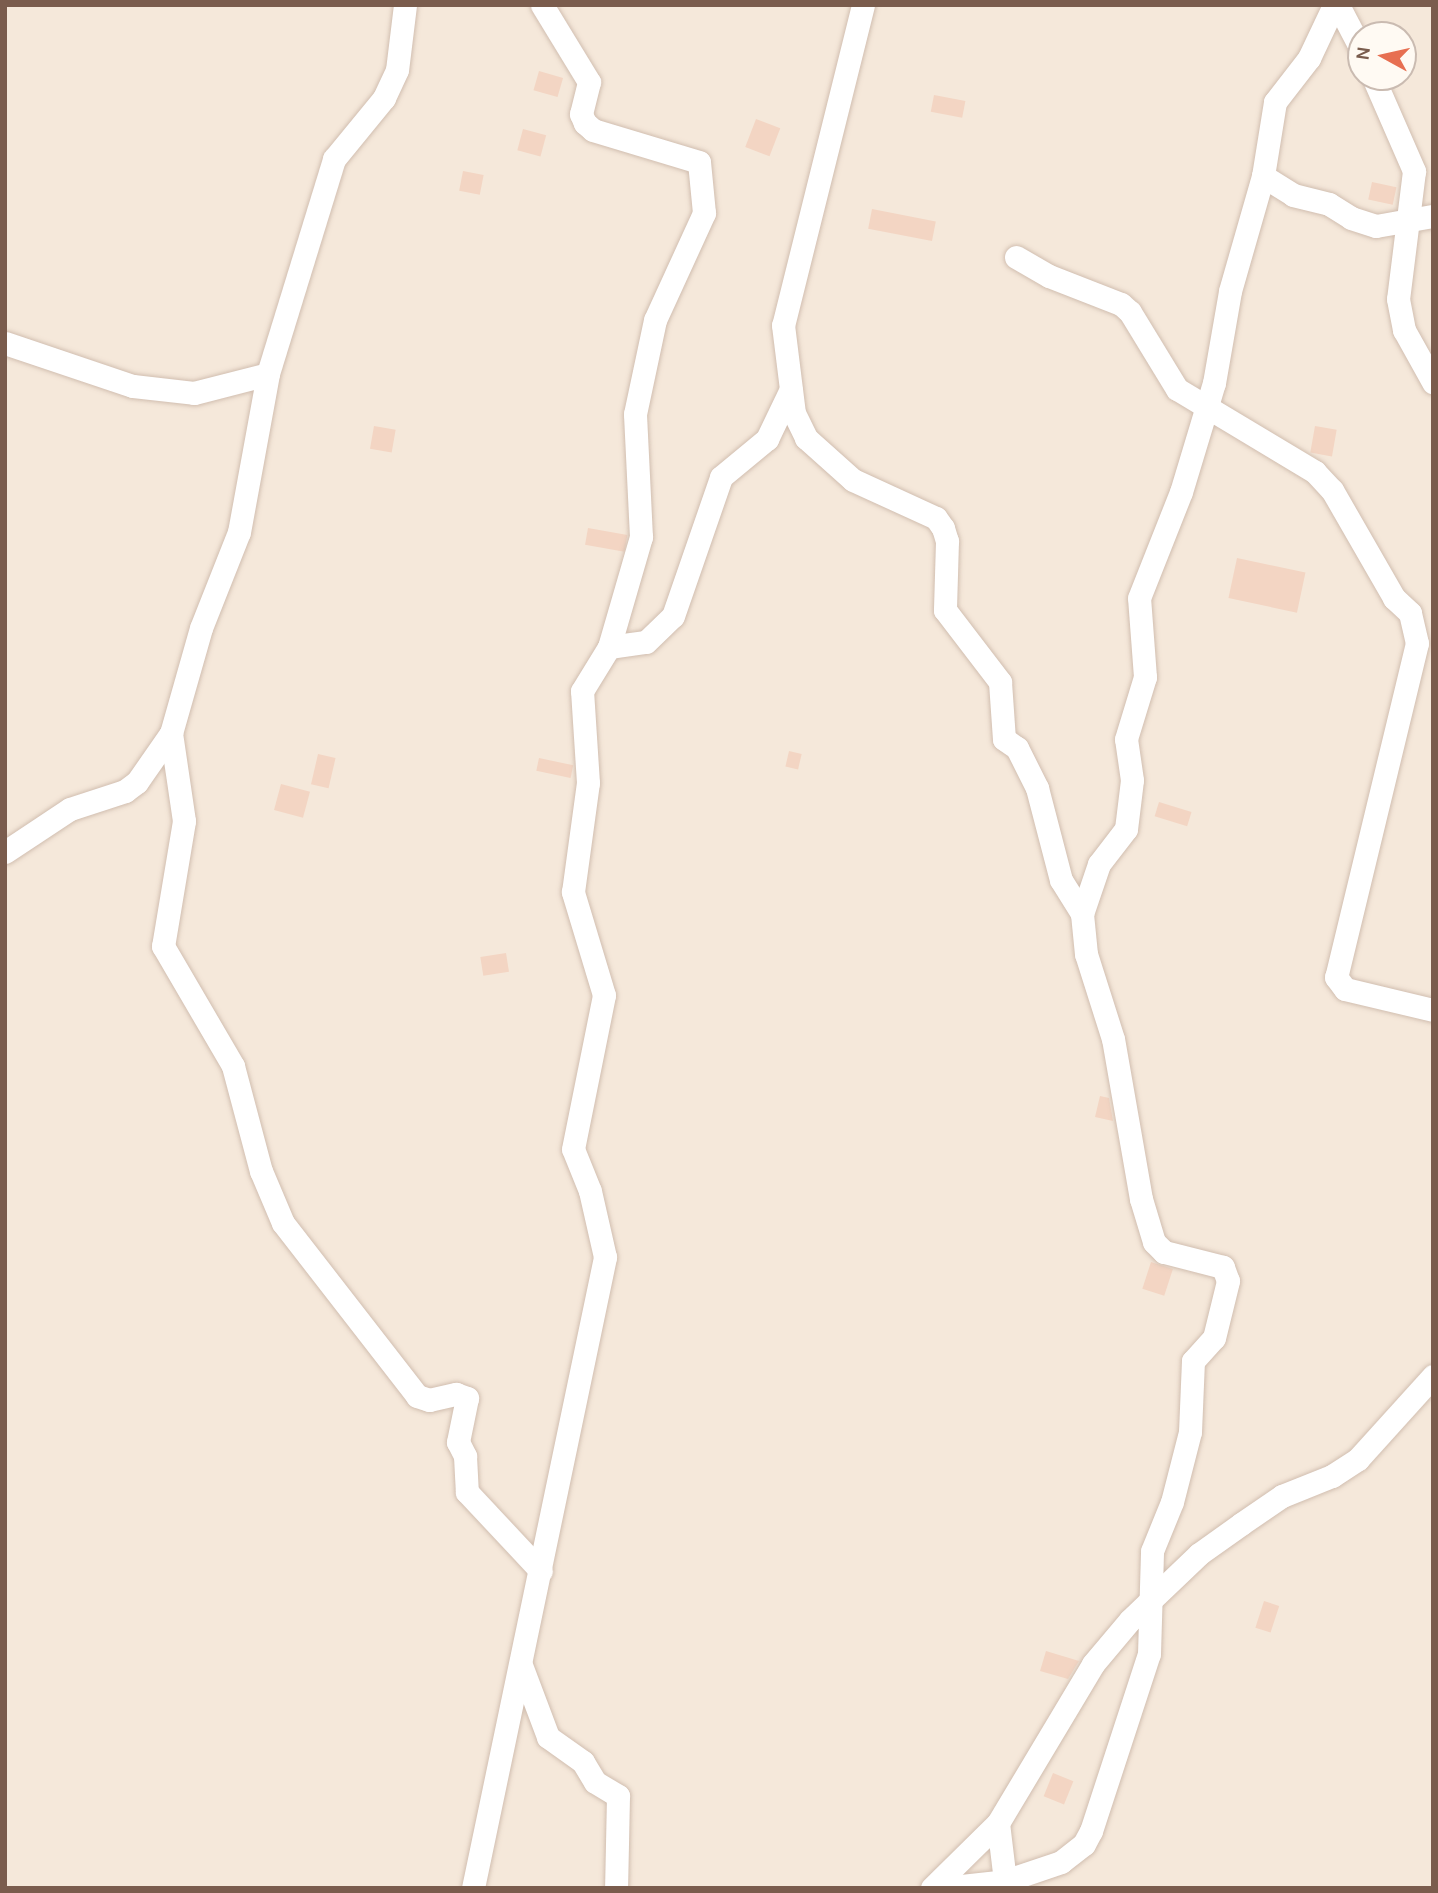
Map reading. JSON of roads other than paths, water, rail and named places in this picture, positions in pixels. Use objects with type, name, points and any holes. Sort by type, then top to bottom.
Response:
[{"type":"street","points":[[5,852],[70,809],[125,791],[171,733],[201,628],[239,532],[268,374],[334,159],[384,98],[397,70],[405,5]]},
{"type":"street","points":[[473,1888],[606,1249],[590,1191],[573,1149],[604,995],[573,892],[588,783],[582,691],[610,647],[640,537],[635,414],[643,365],[655,320],[676,268],[700,228],[702,168],[699,162],[593,130],[585,123],[581,114],[589,82],[542,5]]},
{"type":"street","points":[[863,5],[783,325],[791,389],[800,429],[853,480],[936,519],[943,528],[947,541],[945,610],[1000,682],[1004,739],[1017,748],[1037,789],[1061,880],[1082,914]]},
{"type":"street","points":[[1336,5],[1347,24]]},
{"type":"street","points":[[943,1888],[1005,1884],[1061,1862],[1084,1844],[1091,1831],[1149,1654],[1147,1604],[1154,1536],[1172,1502],[1190,1432],[1193,1361],[1214,1338],[1228,1272],[1223,1267],[1164,1252],[1154,1242],[1141,1199],[1113,1039],[1086,954],[1082,914],[1099,864],[1126,829],[1132,780],[1126,738],[1145,677],[1139,598],[1181,492],[1205,408],[1230,291],[1264,176],[1275,102],[1309,58],[1336,5]]},
{"type":"street","points":[[1379,91],[1414,171],[1410,220],[1398,299],[1400,315],[1433,382]]},
{"type":"street","points":[[1264,176],[1293,195],[1329,204],[1351,218],[1376,226],[1433,216]]},
{"type":"street","points":[[1016,257],[1130,312],[1167,378],[1205,408],[1284,450],[1332,490],[1416,629],[1417,643],[1336,977],[1345,989],[1433,1010]]},
{"type":"street","points":[[5,343],[133,386],[194,393],[268,374]]},
{"type":"street","points":[[610,647],[646,642],[673,617],[721,477],[767,439],[791,389]]},
{"type":"street","points":[[171,733],[184,821],[163,946],[233,1066],[270,1196],[283,1223],[417,1395],[429,1401],[456,1394],[467,1398],[457,1442],[465,1456],[467,1493],[541,1571]]},
{"type":"street","points":[[932,1888],[998,1823],[1093,1664],[1147,1604],[1199,1554],[1241,1524],[1282,1496],[1332,1476],[1358,1459],[1433,1376]]},
{"type":"street","points":[[521,1665],[548,1737],[583,1762],[595,1782],[618,1796],[616,1888]]},
{"type":"street","points":[[998,1823],[1005,1884]]}]
